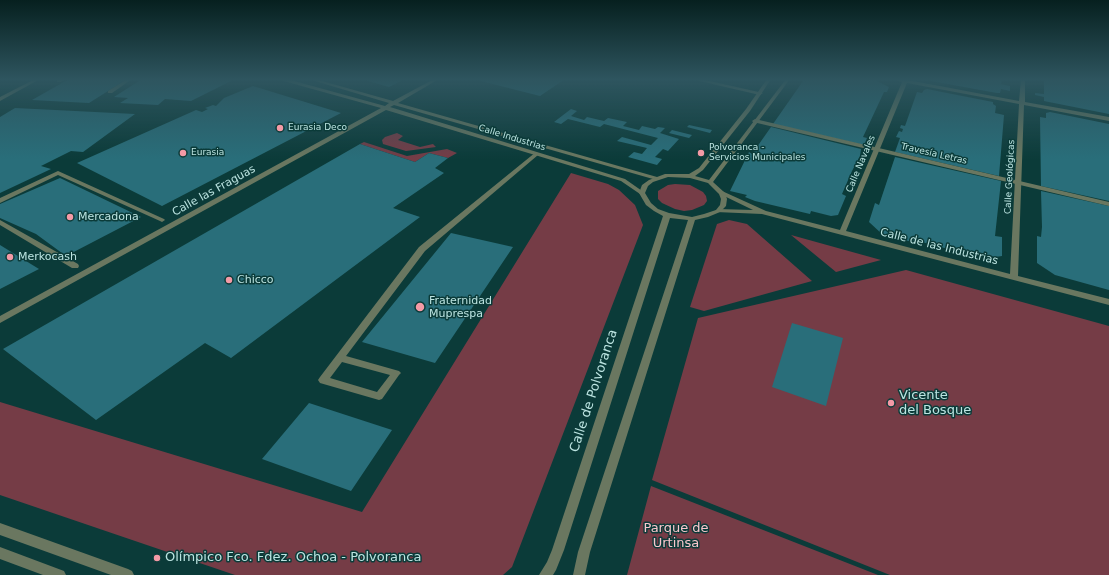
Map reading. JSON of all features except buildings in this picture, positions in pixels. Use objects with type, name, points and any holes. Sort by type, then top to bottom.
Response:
[{"type":"street","name":"Calle Industrias","points":[[379,106],[623,180],[642,193],[648,204],[667,215]]},
{"type":"street","name":"Calle Industrias","points":[[406,106],[655,178]]},
{"type":"street","points":[[690,176],[701,169],[750,106]]},
{"type":"street","points":[[642,193],[645,185],[655,178],[677,174],[710,182],[767,106]]},
{"type":"street","name":"Calle Navales","points":[[842,233],[895,106]]},
{"type":"street","name":"Calle Geológicas","points":[[1014,277],[1022,106]]},
{"type":"street","points":[[1036,106],[1109,120]]},
{"type":"street","name":"Calle las Fraguas","points":[[0,320],[362,121],[383,107]]},
{"type":"street","name":"Travesía Letras","points":[[755,121],[1109,204]]},
{"type":"street","points":[[340,358],[396,373],[379,396],[324,380],[340,358],[422,249],[536,154]]},
{"type":"street","points":[[0,201],[58,174],[162,220]]},
{"type":"street","name":"Calle de las Industrias","points":[[710,182],[722,193],[764,212],[1109,302]]},
{"type":"street","points":[[718,211],[723,206],[724,200],[722,193]]},
{"type":"street","name":"Calle de las Industrias","points":[[667,215],[692,218],[706,216],[718,211],[764,212]]},
{"type":"street","name":"Calle de Polvoranca","points":[[545,575],[552,566],[558,550],[667,215]]},
{"type":"street","points":[[579,575],[584,552],[692,218]]},
{"type":"street","points":[[0,222],[75,266]]},
{"type":"street","points":[[0,530],[128,575]]},
{"type":"street","points":[[0,553],[60,575]]},
{"type":"green space","points":[[397,133],[403,136],[398,140],[420,147],[433,144],[436,147],[406,151],[383,144],[382,140],[385,137]]},
{"type":"green space","points":[[364,142],[407,156],[447,149],[457,153],[448,158],[429,153],[415,162],[360,144]]},
{"type":"green space","points":[[571,173],[608,184],[619,190],[635,205],[643,225],[512,567],[503,575],[235,575],[0,495],[0,402],[362,512]]},
{"type":"green space","points":[[668,185],[690,185],[703,192],[707,201],[704,205],[692,210],[684,211],[662,203],[658,199],[658,191]]},
{"type":"green space","points":[[729,220],[747,224],[812,281],[704,311],[690,307],[717,224]]},
{"type":"green space","points":[[791,235],[881,260],[836,272]]},
{"type":"green space","name":"Vicente del Bosque","points":[[906,270],[1109,326],[1109,575],[890,575],[652,480],[698,318]]},
{"type":"green space","name":"Parque de Urtinsa","points":[[651,486],[878,575],[627,575]]},
{"type":"place","name":"Eurasia Deco","points":[[280,128]]},
{"type":"place","name":"Eurasia","points":[[183,153]]},
{"type":"place","name":"Polvoranca - Servicios Municipales","points":[[701,153]]},
{"type":"place","name":"Mercadona","points":[[70,217]]},
{"type":"place","name":"Merkocash","points":[[10,257]]},
{"type":"place","name":"Chicco","points":[[229,280]]},
{"type":"place","name":"Fraternidad Muprespa","points":[[420,307]]},
{"type":"place","name":"Vicente del Bosque","points":[[891,403]]},
{"type":"place","name":"Olímpico Fco. Fdez. Ochoa - Polvoranca","points":[[157,558]]}]
